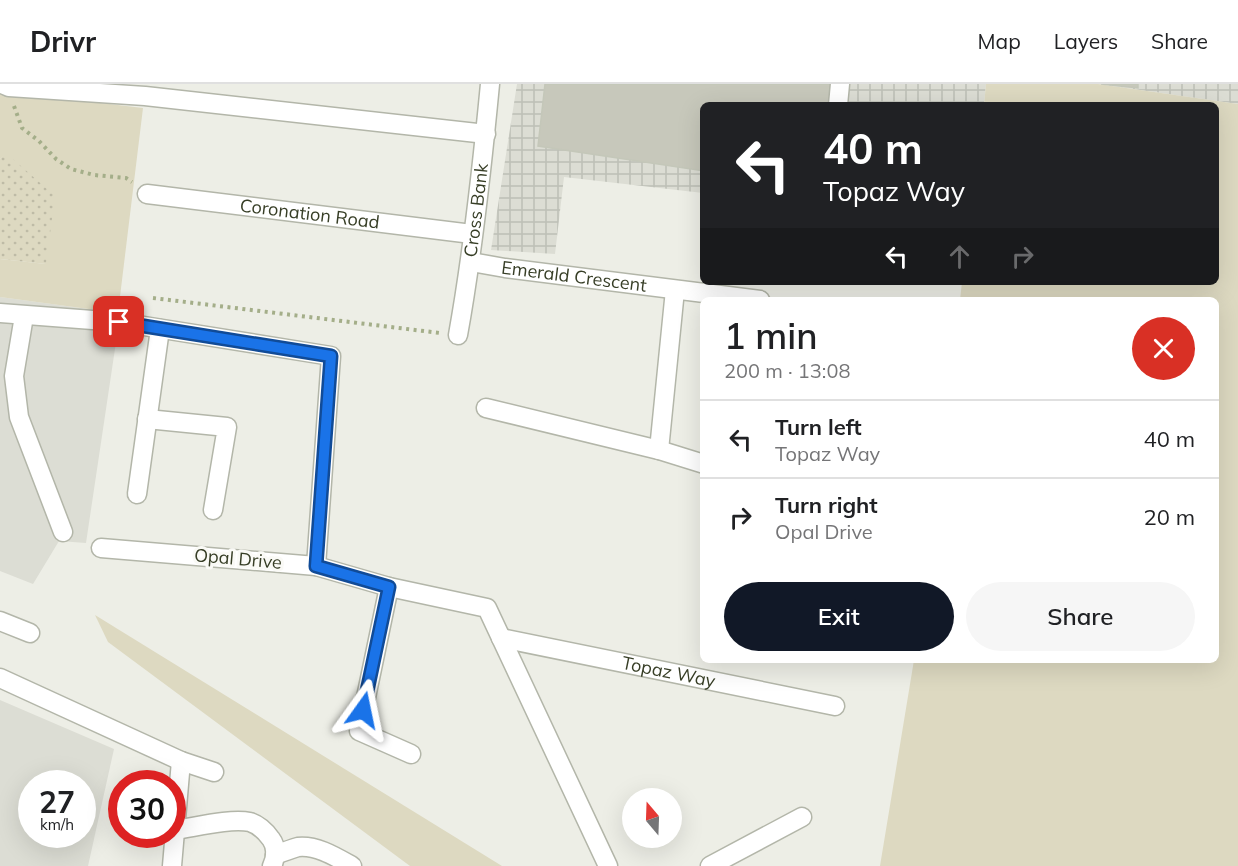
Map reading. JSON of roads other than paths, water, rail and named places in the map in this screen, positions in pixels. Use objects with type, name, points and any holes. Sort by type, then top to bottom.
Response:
[{"type":"street","name":"Cross Bank","points":[[458,335],[471,262],[472,234],[486,134],[490,84]]},
{"type":"street","points":[[838,102],[840,84]]},
{"type":"street","points":[[5,86],[145,96],[486,134]]},
{"type":"street","name":"Coronation Road","points":[[147,194],[472,234]]},
{"type":"street","name":"Emerald Crescent","points":[[471,262],[734,297]]},
{"type":"street","points":[[659,450],[675,290]]},
{"type":"street","points":[[0,313],[119,322],[331,356],[316,566],[389,587],[487,608],[608,866]]},
{"type":"street","points":[[24,316],[14,376],[19,417],[63,532]]},
{"type":"street","points":[[137,494],[160,329]]},
{"type":"street","points":[[486,408],[659,450],[700,463]]},
{"type":"street","points":[[147,419],[227,428],[213,510]]},
{"type":"street","name":"Opal Drive","points":[[101,548],[316,566]]},
{"type":"street","points":[[389,587],[359,731],[411,754]]},
{"type":"street","points":[[0,621],[30,633]]},
{"type":"street","name":"Topaz Way","points":[[501,638],[835,706]]},
{"type":"street","points":[[0,678],[181,761],[214,772]]},
{"type":"street","points":[[180,770],[181,761]]},
{"type":"street","points":[[710,866],[802,817]]},
{"type":"street","points":[[186,828],[249,822],[261,827],[273,842],[273,860],[299,847],[332,854],[352,866]]},
{"type":"street","points":[[172,866],[174,848]]}]
